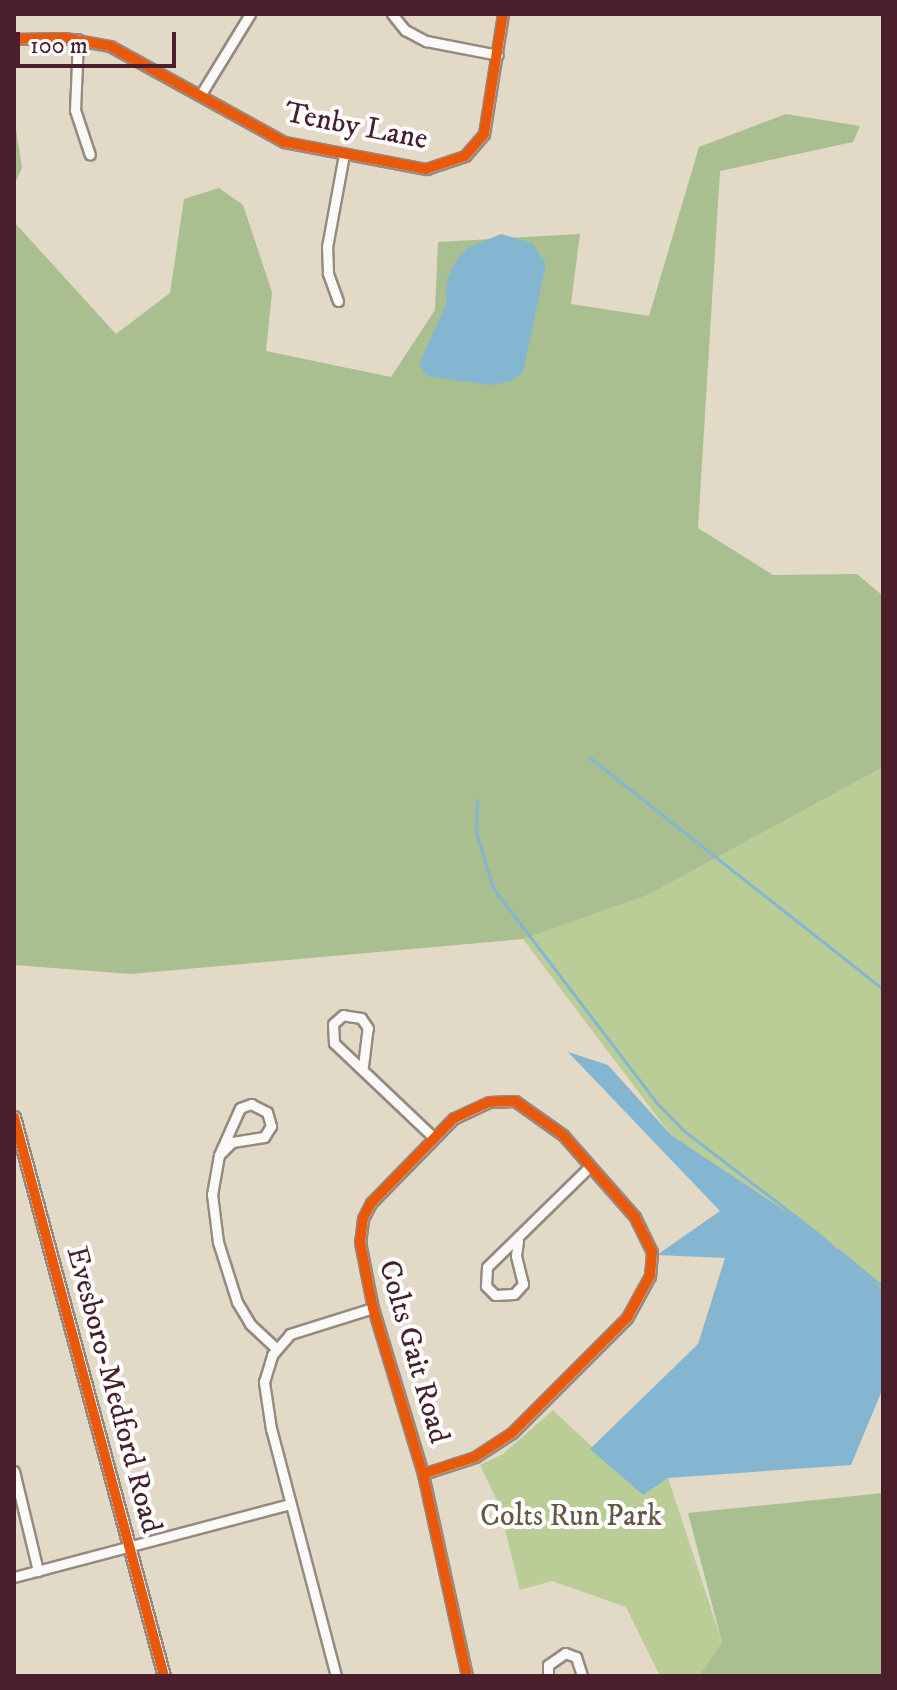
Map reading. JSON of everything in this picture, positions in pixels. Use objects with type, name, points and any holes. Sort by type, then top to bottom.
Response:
[{"type":"street","points":[[201,94],[250,14]]},
{"type":"street","points":[[392,14],[405,30],[426,41],[498,55]]},
{"type":"street","name":"Tenby Lane","points":[[14,39],[78,39],[124,50],[270,136],[426,169],[465,156],[488,120],[503,14]]},
{"type":"street","points":[[78,39],[75,110],[90,155]]},
{"type":"street","points":[[338,301],[328,273],[327,247],[344,154]]},
{"type":"street","points":[[363,1066],[368,1028],[361,1018],[343,1015],[333,1024],[331,1037],[434,1138]]},
{"type":"street","name":"Colts Gait Road","points":[[423,1474],[463,1462],[500,1443],[573,1374],[641,1298],[653,1264],[649,1240],[589,1167],[551,1124],[515,1101],[468,1108],[434,1138],[363,1219],[361,1257],[373,1308],[423,1474],[467,1676]]},
{"type":"street","points":[[219,1155],[232,1142],[264,1137],[271,1126],[267,1112],[251,1104],[240,1108],[219,1155],[213,1210],[226,1273],[243,1314],[276,1348],[267,1367],[264,1397],[336,1676]]},
{"type":"street","name":"Evesboro-Medford Road","points":[[14,1117],[164,1676]]},
{"type":"street","points":[[518,1241],[523,1284],[514,1294],[495,1295],[484,1280],[487,1267],[518,1241],[589,1167]]},
{"type":"street","name":"Colts Gait Road","points":[[276,1348],[303,1327],[373,1308]]},
{"type":"street","points":[[14,1471],[38,1571]]},
{"type":"street","points":[[14,1577],[291,1504]]},
{"type":"street","points":[[548,1676],[553,1659],[565,1653],[576,1657],[582,1676]]},
{"type":"green space","points":[[786,114],[860,126],[853,142],[720,171],[698,528],[773,575],[857,574],[883,596],[883,767],[648,895],[523,939],[131,974],[14,965],[14,222],[116,334],[170,293],[184,199],[219,188],[243,205],[272,292],[266,351],[391,377],[435,310],[438,242],[580,234],[571,304],[649,316],[699,147]]},
{"type":"green space","points":[[14,117],[22,168],[14,185]]},
{"type":"green space","points":[[883,767],[883,1290],[822,1236],[671,1135],[523,939],[648,895]]},
{"type":"green space","name":"Colts Run Park","points":[[553,1410],[643,1495],[668,1478],[722,1642],[699,1676],[660,1676],[626,1607],[552,1581],[520,1590],[499,1505],[480,1465],[503,1454]]},
{"type":"green space","points":[[883,1493],[883,1676],[699,1676],[722,1642],[688,1513]]},
{"type":"water","points":[[501,234],[532,243],[546,264],[523,372],[511,381],[491,385],[427,376],[419,364],[446,304],[447,280],[454,264],[467,248]]},
{"type":"water","points":[[568,1052],[608,1065],[671,1135],[823,1236],[883,1290],[883,1388],[851,1465],[668,1478],[643,1495],[590,1449],[698,1344],[725,1258],[657,1255],[720,1211]]},
{"type":"waterway","points":[[589,757],[883,989]]},
{"type":"waterway","points":[[477,800],[476,832],[493,888],[655,1101],[683,1130],[817,1233]]},
{"type":"waterway","points":[[838,1250],[883,1287]]},
{"type":"cycle path","points":[[14,39],[65,38],[110,46],[284,142],[426,169],[465,156],[484,134],[503,14]]},
{"type":"cycle path","points":[[423,1474],[475,1457],[512,1433],[627,1318],[650,1276],[652,1252],[635,1217],[563,1135],[515,1101],[489,1102],[454,1118],[371,1203],[363,1219],[360,1242],[373,1308],[423,1474],[467,1676]]},
{"type":"cycle path","points":[[14,1117],[164,1676]]}]
